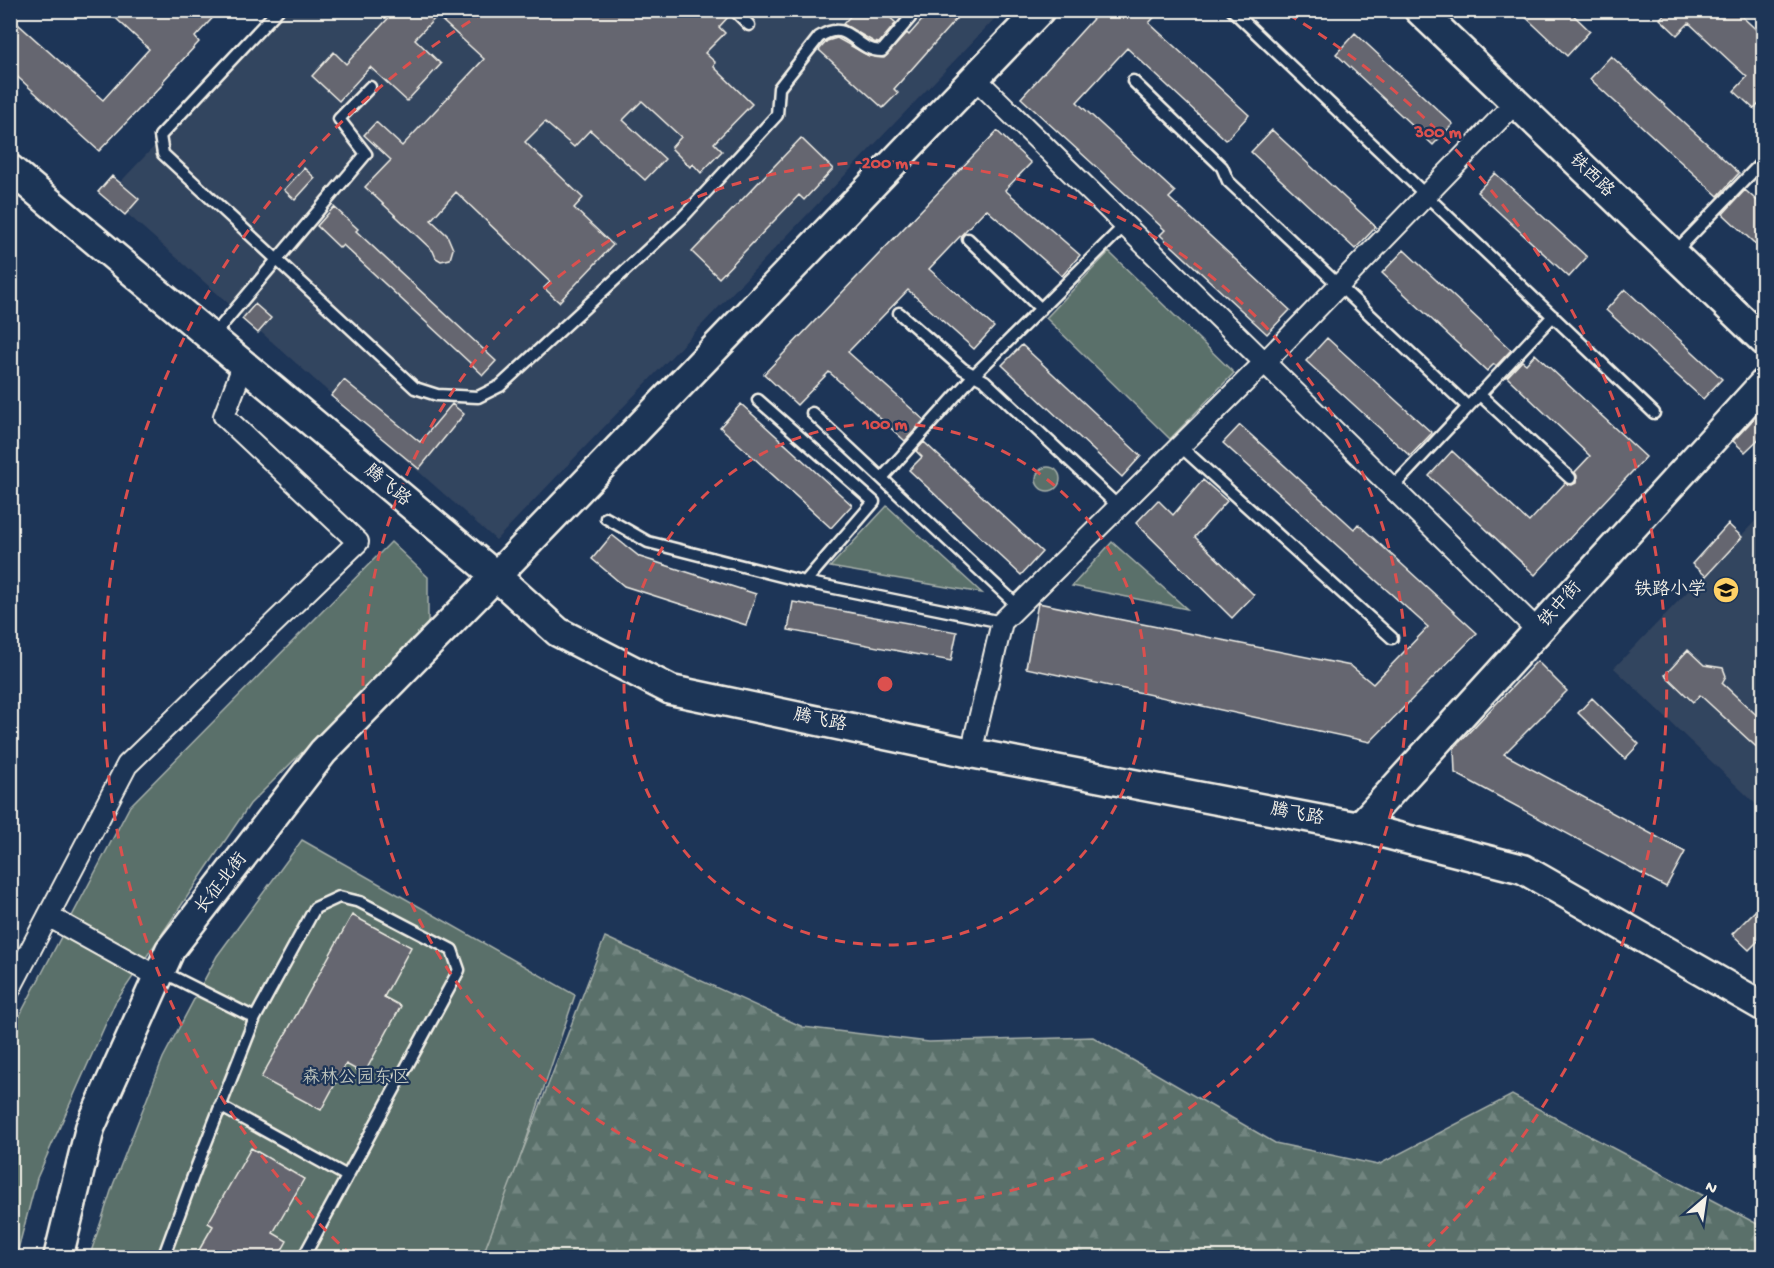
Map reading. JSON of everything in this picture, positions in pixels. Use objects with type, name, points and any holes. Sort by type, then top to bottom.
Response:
[{"type":"street","name":"长征北街","points":[[58,1257],[90,1128],[170,950],[323,752],[496,576],[1040,10]]},
{"type":"street","name":"铁西路","points":[[1419,10],[1764,341]]},
{"type":"street","points":[[975,78],[1538,631]]},
{"type":"street","points":[[971,753],[1002,622],[1264,363],[1515,103]]},
{"type":"street","name":"腾飞路","points":[[10,169],[496,576],[558,632],[671,690],[971,753],[1359,827],[1523,869],[1764,1007]]},
{"type":"street","points":[[10,989],[127,765],[358,542],[224,416],[243,366]]},
{"type":"street","name":"铁中街","points":[[1359,827],[1764,383]]},
{"type":"street","points":[[48,916],[159,974]]},
{"type":"lane","points":[[278,10],[160,136],[162,154],[415,388],[437,395],[478,397],[500,386],[683,217],[777,115],[779,88],[819,37],[828,31],[839,30],[849,34],[870,51],[882,51],[910,18],[909,10]]},
{"type":"lane","points":[[734,10],[749,25]]},
{"type":"lane","points":[[1232,10],[1654,413]]},
{"type":"lane","points":[[1133,81],[1222,167],[1228,181],[1468,407]]},
{"type":"lane","points":[[211,338],[366,154],[339,119],[370,87]]},
{"type":"lane","points":[[1673,254],[1764,159]]},
{"type":"lane","points":[[882,478],[974,375],[1125,226]]},
{"type":"lane","points":[[968,239],[1041,309]]},
{"type":"lane","points":[[899,313],[963,369],[985,381],[1119,507]]},
{"type":"lane","points":[[1392,488],[1553,316]]},
{"type":"lane","points":[[1479,394],[1570,478]]},
{"type":"lane","points":[[758,400],[874,502],[805,582]]},
{"type":"lane","points":[[812,412],[1018,606]]},
{"type":"lane","points":[[1180,446],[1392,638]]},
{"type":"lane","points":[[606,518],[648,542],[805,582],[1002,622]]},
{"type":"lane","points":[[163,1257],[255,1018],[315,908],[339,897],[360,902],[453,950],[459,970],[303,1257]]},
{"type":"lane","points":[[159,974],[255,1018]]},
{"type":"lane","points":[[220,1106],[347,1176]]},
{"type":"shaded area","points":[[283,11],[1002,11],[496,540],[107,196]]},
{"type":"shaded area","name":"铁路小学","points":[[1763,513],[1763,811],[1614,668]]},
{"type":"green space","points":[[1109,252],[1234,373],[1170,439],[1046,318]]},
{"type":"green space","points":[[1048,467],[1057,470],[1060,479],[1057,488],[1048,491],[1039,488],[1036,479],[1039,470]]},
{"type":"green space","points":[[887,506],[982,593],[830,567]]},
{"type":"green space","points":[[391,542],[428,577],[428,627],[250,804],[115,1003],[37,1178],[16,1257],[11,1258],[11,1032],[130,806]]},
{"type":"green space","points":[[1112,542],[1187,609],[1072,586]]},
{"type":"green space","name":"森林公园东区","points":[[302,840],[575,995],[487,1257],[89,1258],[113,1185],[163,1058],[217,956]]},
{"type":"green space","points":[[605,937],[803,1027],[929,1042],[1093,1037],[1275,1143],[1378,1165],[1512,1095],[1763,1227],[1763,1257],[482,1257]]},
{"type":"building","points":[[107,10],[220,10],[195,37],[199,42],[163,81],[164,83],[99,151],[10,70],[10,17],[103,100],[149,49]]},
{"type":"building","points":[[396,10],[727,10],[729,16],[719,27],[725,33],[705,53],[715,62],[714,67],[752,104],[714,143],[722,151],[701,173],[693,164],[690,167],[671,148],[681,137],[642,101],[623,120],[665,159],[645,180],[590,130],[574,147],[545,122],[525,142],[583,198],[574,208],[613,245],[559,302],[544,288],[550,282],[456,192],[431,220],[447,235],[453,249],[450,259],[441,261],[365,187],[391,160],[364,135],[376,122],[402,146],[484,59],[437,16],[415,39],[441,64],[407,101],[370,67],[339,101],[312,76],[334,52],[346,64]]},
{"type":"building","points":[[856,10],[882,10],[896,23],[879,43],[874,42],[843,24]]},
{"type":"building","points":[[931,10],[964,10],[894,89],[898,93],[883,108],[819,50],[827,41],[837,38],[869,56],[884,58]]},
{"type":"building","points":[[1101,10],[1161,10],[1149,23],[1249,115],[1226,140],[1127,48],[1077,102],[1175,192],[1169,198],[1290,310],[1267,334],[1160,235],[1165,230],[1021,98]]},
{"type":"building","points":[[1518,10],[1568,10],[1590,31],[1567,56]]},
{"type":"building","points":[[1668,10],[1735,10],[1764,37],[1764,99],[1754,109],[1734,91],[1747,77],[1689,23],[1677,35],[1660,19]]},
{"type":"building","points":[[1355,33],[1453,124],[1433,145],[1336,54]]},
{"type":"building","points":[[1611,56],[1739,173],[1718,196],[1590,79]]},
{"type":"building","points":[[1272,130],[1376,227],[1355,249],[1251,152]]},
{"type":"building","points":[[997,131],[1031,163],[1005,190],[1080,255],[1062,276],[986,209],[929,269],[994,327],[974,349],[908,290],[848,352],[924,420],[905,441],[829,372],[797,405],[764,374]]},
{"type":"building","points":[[801,138],[833,169],[804,200],[799,195],[719,278],[692,252]]},
{"type":"building","points":[[304,168],[315,178],[295,200],[284,190]]},
{"type":"building","points":[[1495,173],[1587,257],[1569,277],[1477,192]]},
{"type":"building","points":[[112,176],[139,199],[125,215],[98,192]]},
{"type":"building","points":[[1745,190],[1764,207],[1764,252],[1723,214]]},
{"type":"building","points":[[334,207],[358,229],[356,231],[496,361],[483,375],[343,245],[340,248],[317,226]]},
{"type":"building","points":[[1404,250],[1511,350],[1496,366],[1494,364],[1487,371],[1382,273]]},
{"type":"building","points":[[1625,289],[1722,379],[1703,399],[1606,310]]},
{"type":"building","points":[[255,304],[271,318],[258,333],[242,319]]},
{"type":"building","points":[[1327,338],[1432,433],[1410,456],[1306,361]]},
{"type":"building","points":[[1022,345],[1141,456],[1122,477],[1002,365]]},
{"type":"building","points":[[1535,354],[1646,457],[1535,575],[1429,476],[1452,451],[1529,522],[1565,483],[1572,485],[1576,483],[1575,472],[1590,456],[1507,377],[1522,361],[1526,364]]},
{"type":"building","points":[[344,380],[420,442],[452,404],[464,414],[419,469],[331,396]]},
{"type":"building","points":[[741,404],[852,505],[831,528],[720,427]]},
{"type":"building","points":[[1764,408],[1764,434],[1745,452],[1733,441]]},
{"type":"building","points":[[1240,425],[1354,529],[1358,524],[1477,633],[1370,742],[1026,668],[1038,603],[1351,666],[1373,684],[1428,627],[1223,443]]},
{"type":"building","points":[[924,442],[1042,552],[1021,575],[909,470],[922,457],[916,451]]},
{"type":"building","points":[[1203,480],[1227,501],[1195,537],[1254,595],[1232,618],[1136,523],[1158,500],[1173,515]]},
{"type":"building","points":[[1728,524],[1742,537],[1706,576],[1692,564]]},
{"type":"building","points":[[612,535],[640,557],[756,594],[746,625],[624,586],[592,559]]},
{"type":"building","points":[[793,602],[957,632],[951,661],[788,630]]},
{"type":"building","points":[[1688,650],[1704,665],[1723,668],[1726,676],[1722,683],[1764,722],[1764,754],[1700,695],[1693,702],[1665,675]]},
{"type":"building","points":[[1537,661],[1567,691],[1504,754],[1685,852],[1666,887],[1455,773],[1454,748]]},
{"type":"building","points":[[1592,698],[1639,744],[1625,759],[1578,713]]},
{"type":"building","points":[[1764,902],[1764,935],[1749,950],[1732,934]]},
{"type":"building","points":[[352,915],[411,947],[384,997],[401,1006],[364,1074],[346,1064],[321,1110],[261,1078]]},
{"type":"building","points":[[251,1148],[304,1179],[273,1233],[287,1241],[278,1257],[195,1257],[213,1226],[208,1223]]},
{"type":"place","name":"铁路小学","points":[[1726,590]]}]
